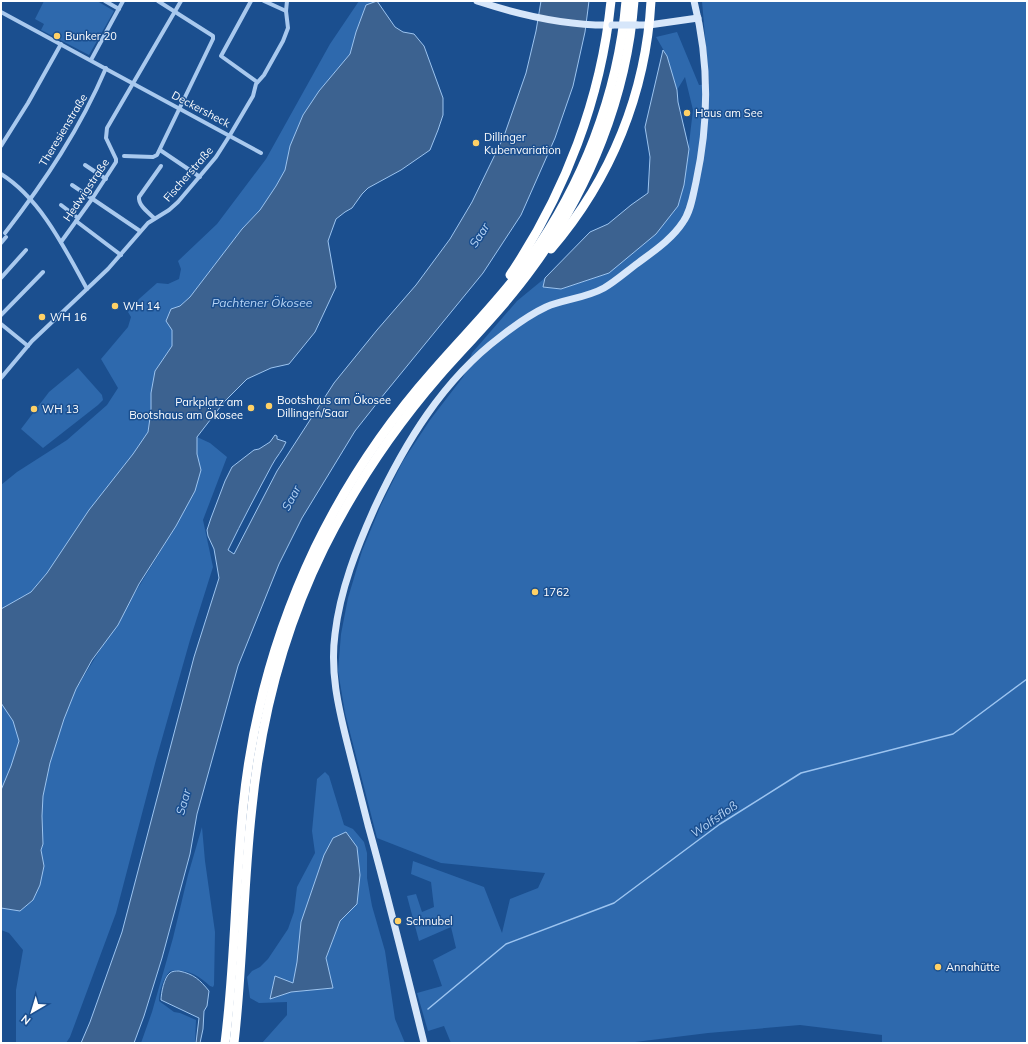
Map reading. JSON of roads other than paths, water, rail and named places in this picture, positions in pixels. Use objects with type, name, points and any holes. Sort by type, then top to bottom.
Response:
[{"type":"highway","points":[[495,302],[504,284],[522,257],[548,211],[584,128],[594,95],[608,25],[610,1]]},
{"type":"highway","points":[[225,1043],[231,994],[240,840],[266,678],[284,623],[306,568],[337,505],[374,447],[409,399],[433,370],[495,302],[514,278],[539,244],[567,197],[581,169],[603,114],[611,88],[617,62],[626,1]]},
{"type":"highway","points":[[510,296],[534,267],[559,228],[585,180],[611,117],[625,64],[634,1]]},
{"type":"highway","points":[[255,752],[274,680],[292,626],[313,571],[344,509],[380,451],[416,404],[556,245],[605,170],[628,117],[642,72],[650,25],[651,1]]},
{"type":"highway","points":[[234,1043],[241,966],[251,775]]},
{"type":"main road","points":[[477,1],[528,16],[562,22],[608,25],[650,25],[698,18]]},
{"type":"main road","points":[[424,1043],[350,754],[336,693],[333,660],[335,635],[347,581],[353,560],[367,526],[397,462],[421,424],[460,374],[492,343],[525,319],[547,307],[595,292],[611,283],[664,243],[687,216],[693,198],[699,168],[705,125],[705,84],[702,43],[694,1]]},
{"type":"street","points":[[105,1],[119,9]]},
{"type":"street","points":[[90,60],[123,1]]},
{"type":"street","points":[[124,156],[153,157],[157,155],[214,39],[214,36],[158,1]]},
{"type":"street","points":[[133,83],[181,1]]},
{"type":"street","points":[[251,1],[221,56],[257,82]]},
{"type":"street","points":[[264,1],[286,11]]},
{"type":"street","name":"Fischerstraße","points":[[1,378],[28,346],[108,270],[140,231],[154,218],[169,210],[178,202],[200,177],[230,135],[253,96],[257,82],[264,75],[286,35],[288,21],[286,11],[287,1]]},
{"type":"street","name":"Deckersheck","points":[[1,12],[261,153]]},
{"type":"street","points":[[1,146],[28,103],[61,44]]},
{"type":"street","name":"Theresienstraße","points":[[1,243],[80,123],[106,68]]},
{"type":"street","name":"Hedwigstraße","points":[[61,242],[106,179],[116,162],[116,158],[105,134],[133,83]]},
{"type":"street","points":[[160,150],[200,177]]},
{"type":"street","points":[[85,165],[106,179]]},
{"type":"street","points":[[154,218],[140,204],[139,196],[161,166]]},
{"type":"street","points":[[1,174],[12,181],[31,199],[61,242],[88,289]]},
{"type":"street","points":[[72,184],[140,231]]},
{"type":"street","points":[[61,205],[77,220],[121,255]]},
{"type":"street","points":[[1,278],[26,250]]},
{"type":"street","points":[[1,315],[43,272]]},
{"type":"street","points":[[1,324],[28,346]]},
{"type":"water","name":"Pachtener Ökosee","points":[[377,1],[395,27],[403,32],[414,34],[424,46],[443,98],[443,115],[430,150],[401,170],[368,188],[352,208],[336,219],[328,241],[336,287],[315,332],[289,364],[271,368],[247,379],[224,402],[197,437],[197,454],[201,470],[195,491],[176,526],[139,584],[118,625],[92,660],[76,689],[64,719],[50,763],[43,796],[43,844],[41,850],[44,866],[40,885],[33,900],[20,911],[1,908],[1,790],[19,741],[13,721],[1,703],[1,609],[31,592],[47,573],[89,510],[133,454],[148,432],[151,411],[151,393],[155,371],[172,346],[172,330],[166,321],[171,309],[180,306],[190,297],[242,229],[260,210],[285,170],[290,146],[303,115],[319,91],[350,54],[366,5]]},
{"type":"water","name":"Saar","points":[[541,1],[589,1],[585,32],[573,86],[555,138],[521,215],[483,273],[355,431],[302,518],[279,564],[238,666],[197,814],[190,854],[162,958],[134,1043],[81,1043],[122,932],[194,657],[219,578],[214,549],[207,530],[225,481],[232,467],[254,450],[259,449],[270,442],[275,435],[277,436],[277,439],[286,442],[272,465],[228,550],[234,554],[277,471],[334,383],[416,285],[450,239],[472,202],[504,136],[526,73],[536,31]]},
{"type":"water","points":[[663,50],[667,56],[677,90],[678,102],[689,149],[684,185],[678,206],[656,234],[609,273],[561,289],[543,287],[545,278],[590,232],[608,224],[648,193],[650,157],[645,127]]},
{"type":"water","points":[[346,832],[357,847],[360,875],[357,904],[340,921],[326,958],[333,988],[291,992],[270,999],[275,976],[293,983],[297,962],[301,922],[324,855],[333,838]]},
{"type":"water","points":[[179,971],[196,978],[209,991],[207,1006],[204,1011],[203,1029],[200,1043],[196,1043],[199,1018],[161,1000],[166,978],[172,972]]},
{"type":"waterway","name":"Wolfsfloß","points":[[428,1009],[506,944],[614,903],[720,824],[801,773],[953,734],[1027,679]]},
{"type":"place","name":"Bunker 20","points":[[57,36]]},
{"type":"place","name":"Haus am See","points":[[687,113]]},
{"type":"place","name":"Dillinger Kubenvariation","points":[[476,143]]},
{"type":"place","name":"WH 14","points":[[115,306]]},
{"type":"place","name":"WH 16","points":[[42,317]]},
{"type":"place","name":"Bootshaus am Ökosee Dillingen/Saar","points":[[269,406]]},
{"type":"place","name":"Parkplatz am Bootshaus am Ökosee","points":[[251,408]]},
{"type":"place","name":"WH 13","points":[[34,409]]},
{"type":"place","name":"1762","points":[[535,592]]},
{"type":"place","name":"Schnubel","points":[[398,921]]},
{"type":"place","name":"Annahütte","points":[[938,967]]}]
